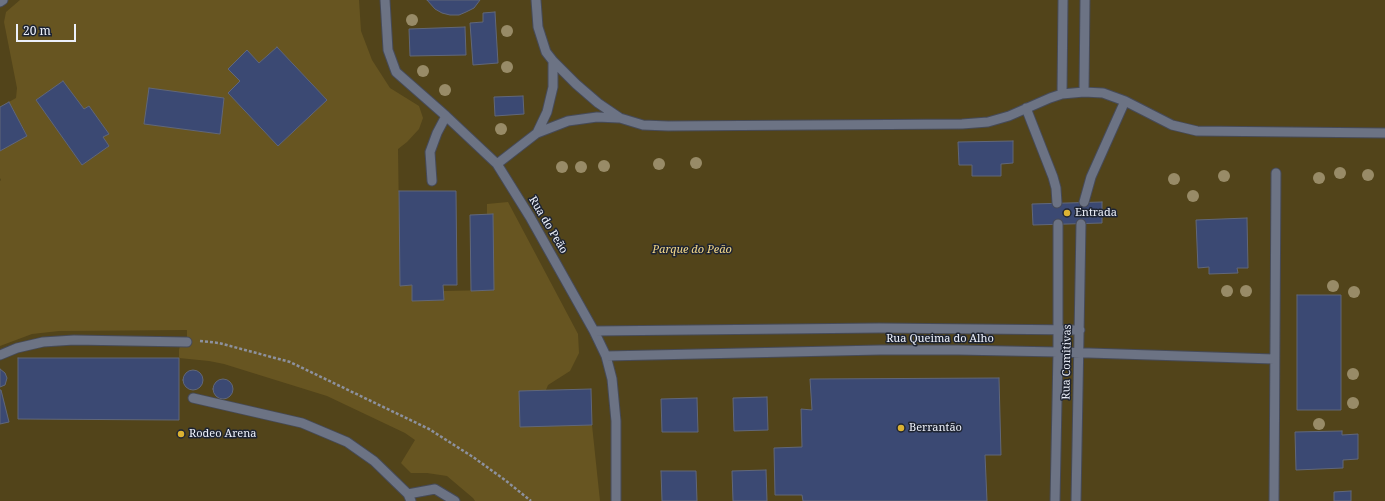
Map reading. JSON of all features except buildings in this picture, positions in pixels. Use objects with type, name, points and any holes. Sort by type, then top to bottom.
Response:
[{"type":"lane","name":"Rua do Peão","points":[[385,0],[388,50],[396,72],[497,164],[530,217],[594,331],[606,356],[612,379],[615,404],[616,501]]},
{"type":"lane","points":[[536,0],[538,27],[546,52],[581,89],[620,118]]},
{"type":"lane","points":[[1062,94],[1063,0]]},
{"type":"lane","points":[[1084,92],[1085,0]]},
{"type":"lane","points":[[537,133],[548,112],[553,87],[553,61]]},
{"type":"lane","points":[[497,164],[537,133],[568,121],[597,117],[620,118],[643,124],[668,126],[962,124],[988,122],[1009,116],[1062,94],[1084,92],[1103,93],[1125,101],[1172,125],[1197,131],[1385,133]]},
{"type":"lane","points":[[1084,202],[1091,177],[1125,101]]},
{"type":"lane","points":[[1026,108],[1053,177],[1056,188],[1057,203]]},
{"type":"lane","points":[[432,181],[430,152],[437,133],[446,116]]},
{"type":"lane","points":[[1274,501],[1276,173]]},
{"type":"lane","name":"Rua Comitivas","points":[[1055,501],[1058,352],[1058,224]]},
{"type":"lane","name":"Rua Comitivas","points":[[1076,501],[1081,224]]},
{"type":"lane","name":"Rua Queima do Alho","points":[[594,331],[902,328],[1080,330]]},
{"type":"lane","points":[[0,355],[17,348],[43,342],[74,340],[187,342]]},
{"type":"lane","name":"Rua Queima do Alho","points":[[606,356],[880,350],[1058,352],[1274,359]]},
{"type":"lane","points":[[193,398],[302,423],[347,442],[374,461],[409,497],[435,489],[455,501]]},
{"type":"path","points":[[187,342],[200,341],[219,343],[290,362],[429,429],[473,457],[505,480],[530,501]]},
{"type":"green space","name":"Parque do Peão","points":[[0,0],[1385,0],[1385,501],[0,501]]},
{"type":"shaded area","points":[[20,0],[359,0],[361,31],[372,60],[390,88],[419,106],[423,118],[419,129],[398,149],[400,285],[412,285],[413,301],[443,300],[443,291],[493,290],[493,215],[487,214],[487,204],[508,202],[578,334],[579,353],[570,371],[548,385],[546,390],[519,391],[520,426],[592,425],[600,501],[475,501],[447,476],[427,473],[411,473],[401,463],[415,440],[405,433],[327,396],[224,364],[179,358],[180,346],[187,342],[187,330],[59,331],[32,334],[0,346],[0,151],[27,135],[9,102],[16,98],[17,88],[4,22],[6,12]],"holes":[[[277,47],[327,100],[278,146],[228,93],[240,81],[228,69],[247,51],[259,63]],[[63,81],[84,109],[89,106],[108,133],[103,137],[109,146],[82,165],[36,100]],[[149,88],[224,98],[219,134],[144,124]]]},
{"type":"place","name":"Entrada","points":[[1067,213]]},
{"type":"place","name":"Berrantão","points":[[901,428]]},
{"type":"place","name":"Rodeo Arena","points":[[181,434]]}]
